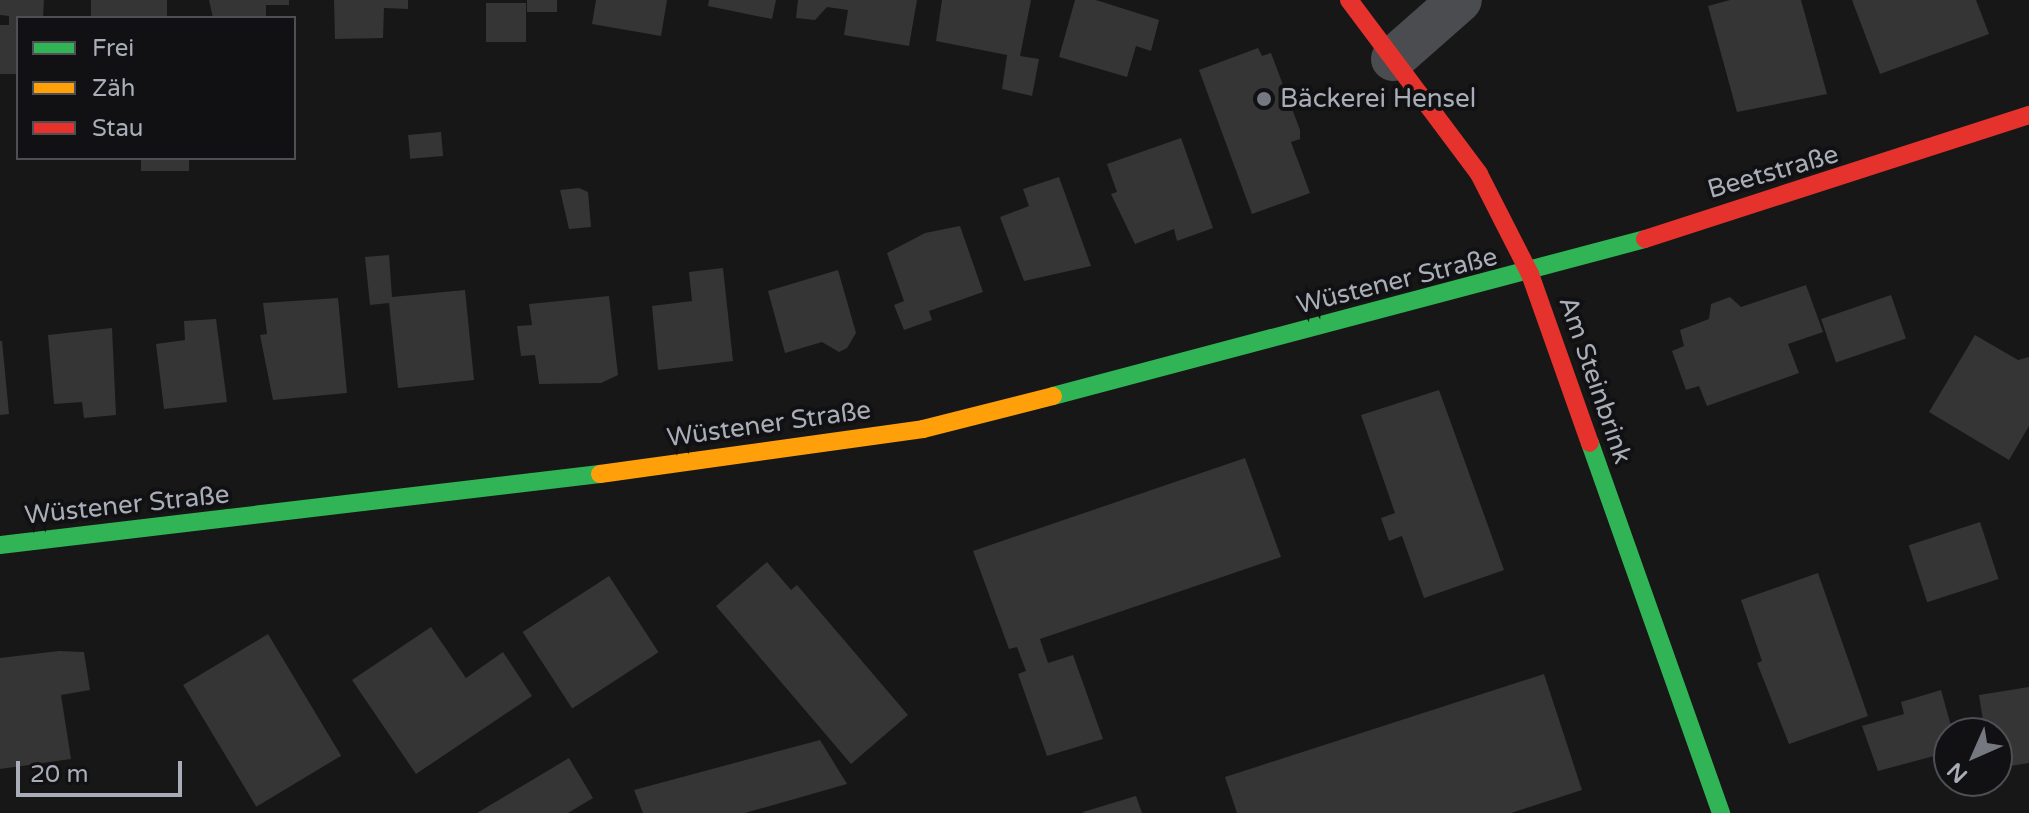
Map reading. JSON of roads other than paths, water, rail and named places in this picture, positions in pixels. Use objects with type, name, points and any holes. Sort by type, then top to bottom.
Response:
[{"type":"main road","name":"Am Steinbrink","points":[[1349,0],[1479,174],[1530,274],[1721,813]]},
{"type":"main road","name":"Beetstraße","points":[[1530,274],[1873,170],[2029,115]]},
{"type":"main road","name":"Wüstener Straße","points":[[0,545],[443,496],[923,429],[1530,274]]},
{"type":"street","points":[[1393,59],[1460,0]]},
{"type":"place","name":"Bäckerei Hensel","points":[[1264,99]]}]
